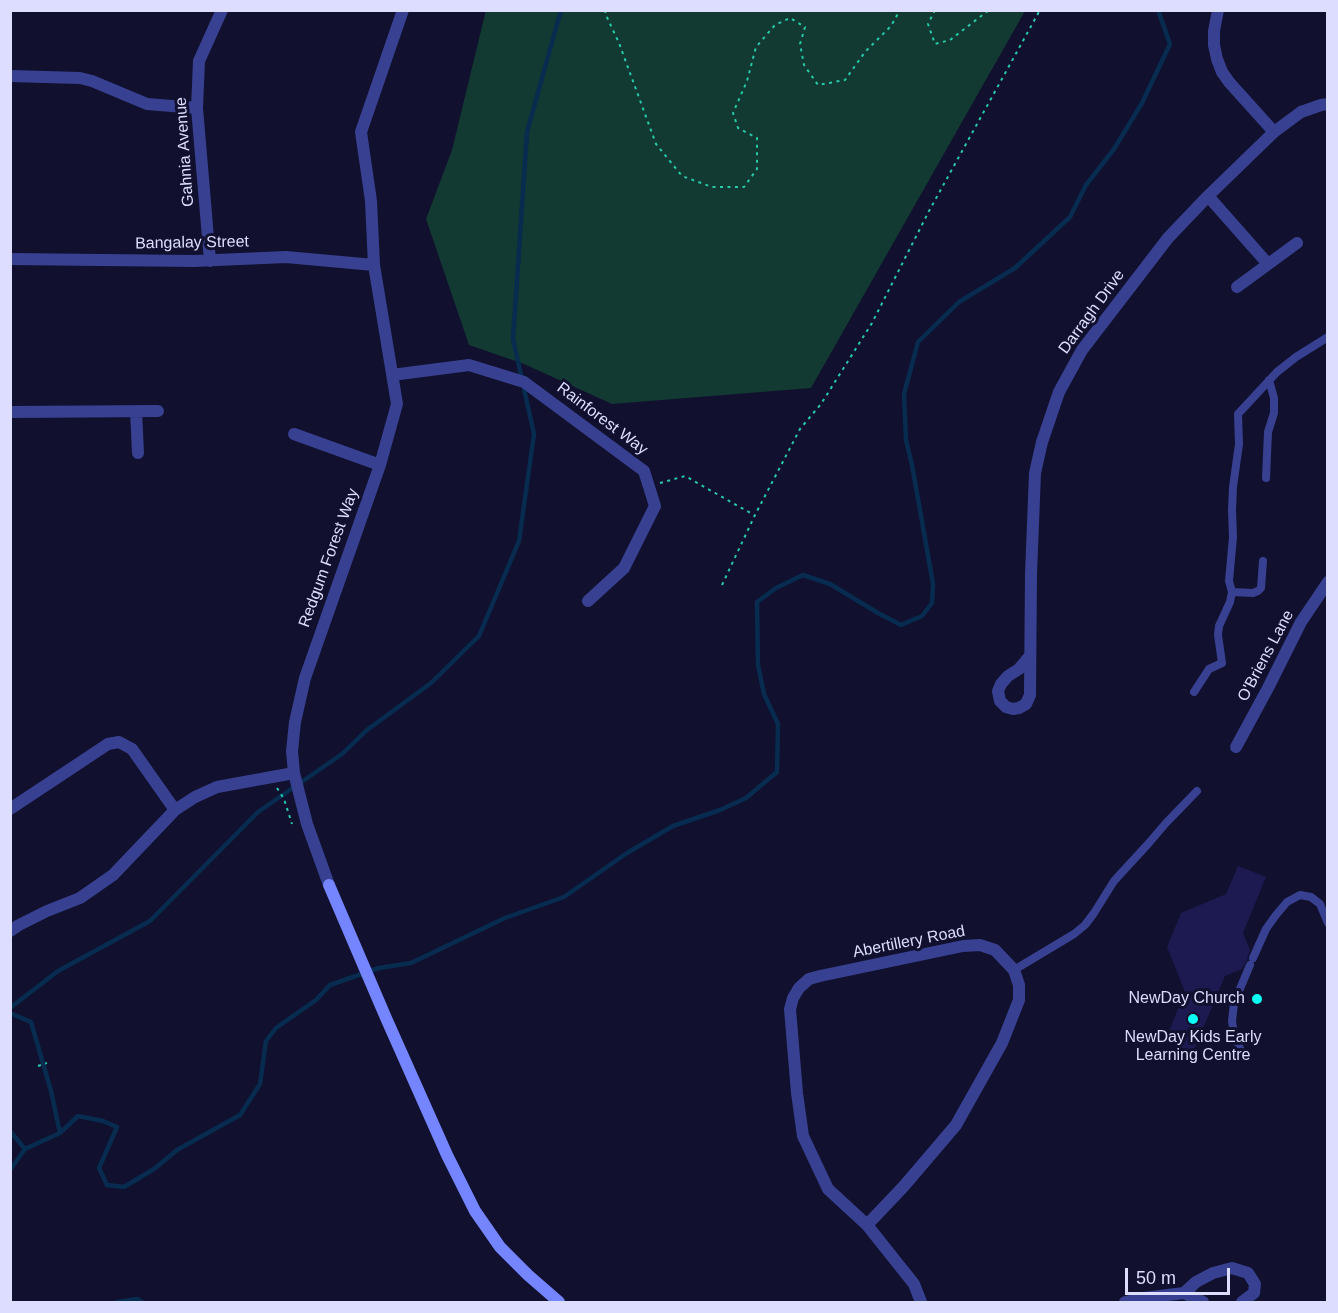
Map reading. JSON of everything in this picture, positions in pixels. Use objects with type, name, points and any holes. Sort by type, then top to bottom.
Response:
[{"type":"street","name":"Gahnia Avenue","points":[[210,261],[197,108],[199,61],[222,10]]},
{"type":"street","name":"Redgum Forest Way","points":[[402,10],[361,132],[370,201],[374,264],[397,404],[380,465],[305,678],[292,752],[294,773],[307,824],[329,885],[447,1155],[475,1211],[501,1247],[559,1302]]},
{"type":"street","points":[[1218,10],[1214,45],[1222,72],[1274,132]]},
{"type":"street","points":[[10,76],[80,78],[147,104],[197,108]]},
{"type":"street","name":"Darragh Drive","points":[[1030,656],[1035,473],[1042,442],[1059,392],[1082,350],[1168,238],[1274,132],[1301,112],[1328,104]]},
{"type":"street","points":[[1208,196],[1268,264]]},
{"type":"street","points":[[1238,287],[1297,243]]},
{"type":"street","name":"Bangalay Street","points":[[10,259],[210,261],[286,257],[374,264]]},
{"type":"street","name":"Rainforest Way","points":[[392,375],[469,365],[525,382],[644,471],[649,486]]},
{"type":"street","points":[[136,411],[138,453]]},
{"type":"street","points":[[10,412],[158,411]]},
{"type":"street","points":[[294,434],[380,465]]},
{"type":"street","points":[[588,601],[624,568],[655,506],[649,486]]},
{"type":"street","name":"O'Briens Lane","points":[[1236,747],[1301,622],[1328,582]]},
{"type":"street","points":[[10,809],[108,744],[119,742],[132,749],[175,810]]},
{"type":"street","points":[[10,931],[47,911],[80,898],[113,875],[175,810],[195,797],[217,787],[294,773]]},
{"type":"street","name":"Abertillery Road","points":[[921,1302],[914,1284],[867,1225],[828,1189],[803,1136],[790,1009],[793,998],[799,988],[809,979],[963,946],[980,945],[995,951],[1014,970]]},
{"type":"street","points":[[867,1225],[956,1125],[1002,1043],[1019,1000],[1019,985],[1014,970]]},
{"type":"street","points":[[1184,1293],[1204,1277],[1232,1268],[1248,1273],[1255,1284],[1254,1293],[1242,1302]]},
{"type":"street","points":[[1125,1302],[1184,1293],[1203,1302]]},
{"type":"lane","points":[[1194,692],[1209,669],[1221,663],[1219,626],[1232,592],[1229,581],[1233,537],[1233,487],[1239,444],[1238,414],[1277,372],[1328,337]]},
{"type":"lane","points":[[1266,478],[1268,432],[1274,413],[1274,398],[1269,380]]},
{"type":"lane","points":[[1232,592],[1253,593],[1258,591],[1261,588],[1263,561]]},
{"type":"lane","points":[[1014,970],[1085,925],[1114,881],[1197,791]]},
{"type":"lane","points":[[1241,1051],[1234,1034],[1232,1020],[1234,1003],[1266,930],[1276,915],[1287,902],[1300,895],[1311,897],[1320,904],[1328,923]]},
{"type":"path","points":[[606,10],[605,13],[619,43],[656,144],[681,176],[712,187],[744,187],[757,169],[757,138],[738,128],[733,113],[747,81],[756,47],[775,25],[790,18],[805,27],[800,44],[804,65],[818,85],[845,80],[865,51],[891,26],[900,10]]},
{"type":"path","points":[[934,10],[928,24],[935,44],[950,40],[989,10]]},
{"type":"path","points":[[722,585],[754,516],[800,429],[821,404],[872,323],[929,211],[1041,10]]},
{"type":"path","points":[[649,486],[685,476],[754,516]]},
{"type":"path","points":[[38,1066],[47,1063]]},
{"type":"green space","points":[[486,10],[1025,11],[811,388],[612,404],[524,364],[469,345],[426,219],[452,150]]},
{"type":"building","points":[[1238,866],[1266,877],[1243,933],[1250,950],[1242,969],[1225,976],[1193,1052],[1165,1041],[1185,992],[1167,947],[1181,913],[1226,894]]},
{"type":"waterway","points":[[10,1008],[58,971],[150,921],[258,812],[342,754],[367,730],[431,683],[479,636],[519,541],[534,434],[513,339],[527,132],[561,10]]},
{"type":"waterway","points":[[25,1149],[60,1133],[78,1116],[103,1121],[117,1127],[99,1168],[107,1185],[124,1187],[154,1169],[177,1150],[240,1115],[260,1084],[266,1041],[276,1028],[316,1000],[330,985],[379,968],[411,963],[505,918],[564,897],[627,853],[673,826],[720,810],[746,798],[777,772],[778,724],[764,694],[758,665],[757,602],[776,588],[803,575],[830,584],[901,625],[922,616],[932,603],[933,584],[906,440],[904,394],[918,342],[959,302],[1015,268],[1070,217],[1086,185],[1114,149],[1142,103],[1170,44],[1158,10]]},
{"type":"waterway","points":[[10,1013],[31,1022],[51,1091],[60,1133]]},
{"type":"waterway","points":[[10,1131],[25,1149],[10,1170]]},
{"type":"waterway","points":[[117,1302],[137,1299],[142,1302]]},
{"type":"place","name":"NewDay Church","points":[[1257,999]]},
{"type":"place","name":"NewDay Kids Early Learning Centre","points":[[1193,1019]]}]
